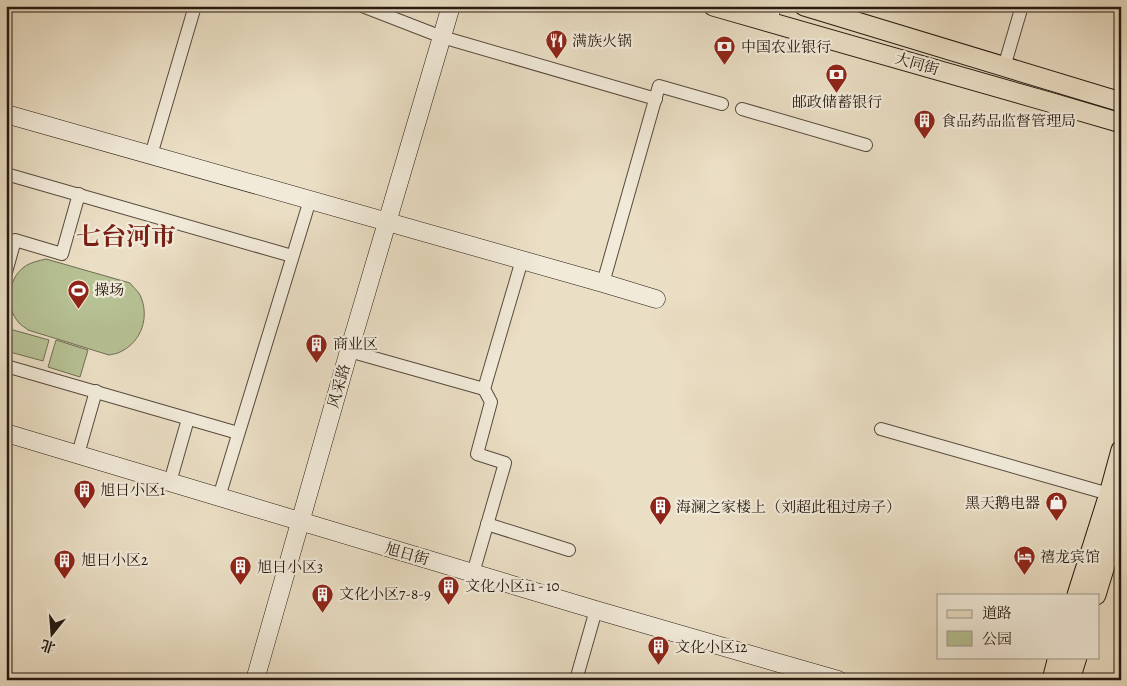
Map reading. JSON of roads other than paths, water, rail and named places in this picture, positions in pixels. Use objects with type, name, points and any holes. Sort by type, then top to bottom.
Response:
[{"type":"main road","name":"风采路","points":[[255,680],[349,351],[451,6]]},
{"type":"main road","name":"大同街","points":[[714,6],[770,14],[1121,123]]},
{"type":"main road","name":"大同街","points":[[804,6],[1121,102]]},
{"type":"main road","points":[[6,114],[656,299]]},
{"type":"main road","name":"旭日街","points":[[6,433],[596,610],[838,680]]},
{"type":"main road","points":[[1077,594],[1121,450]]},
{"type":"main road","points":[[1096,594],[1121,513]]},
{"type":"main road","points":[[1052,680],[1058,658]]},
{"type":"main road","points":[[1070,680],[1077,658]]},
{"type":"street","points":[[151,155],[196,6]]},
{"type":"street","points":[[362,6],[442,37],[656,99]]},
{"type":"street","points":[[1004,67],[1022,6]]},
{"type":"street","points":[[603,283],[659,86],[722,104]]},
{"type":"street","points":[[742,109],[866,145]]},
{"type":"street","points":[[6,174],[292,256]]},
{"type":"street","points":[[7,267],[15,240],[62,254],[78,194]]},
{"type":"street","points":[[219,496],[310,200]]},
{"type":"street","points":[[474,573],[505,463],[477,454],[491,402],[484,389],[522,260]]},
{"type":"street","points":[[349,351],[484,389]]},
{"type":"street","points":[[6,366],[238,433]]},
{"type":"street","points":[[78,454],[96,392]]},
{"type":"street","points":[[170,482],[188,418]]},
{"type":"street","points":[[881,429],[1109,494]]},
{"type":"street","points":[[487,524],[568,550]]},
{"type":"street","points":[[576,680],[596,610]]},
{"type":"place","name":"满族火锅","points":[[556,60]]},
{"type":"place","name":"中国农业银行","points":[[725,66]]},
{"type":"place","name":"邮政储蓄银行","points":[[837,93]]},
{"type":"place","name":"食品药品监督管理局","points":[[925,140]]},
{"type":"place","name":"操场","points":[[78,309]]},
{"type":"place","name":"商业区","points":[[317,363]]},
{"type":"place","name":"旭日小区1","points":[[84,509]]},
{"type":"place","name":"黑天鹅电器","points":[[1056,522]]},
{"type":"place","name":"海澜之家楼上（刘超此租过房子）","points":[[660,526]]},
{"type":"place","name":"禧龙宾馆","points":[[1024,576]]},
{"type":"place","name":"旭日小区2","points":[[65,579]]},
{"type":"place","name":"旭日小区3","points":[[241,586]]},
{"type":"place","name":"文化小区11 - 10","points":[[449,605]]},
{"type":"place","name":"文化小区7-8-9","points":[[323,613]]},
{"type":"place","name":"文化小区12","points":[[659,666]]},
{"type":"district","name":"七台河市","points":[[126,237]]}]
